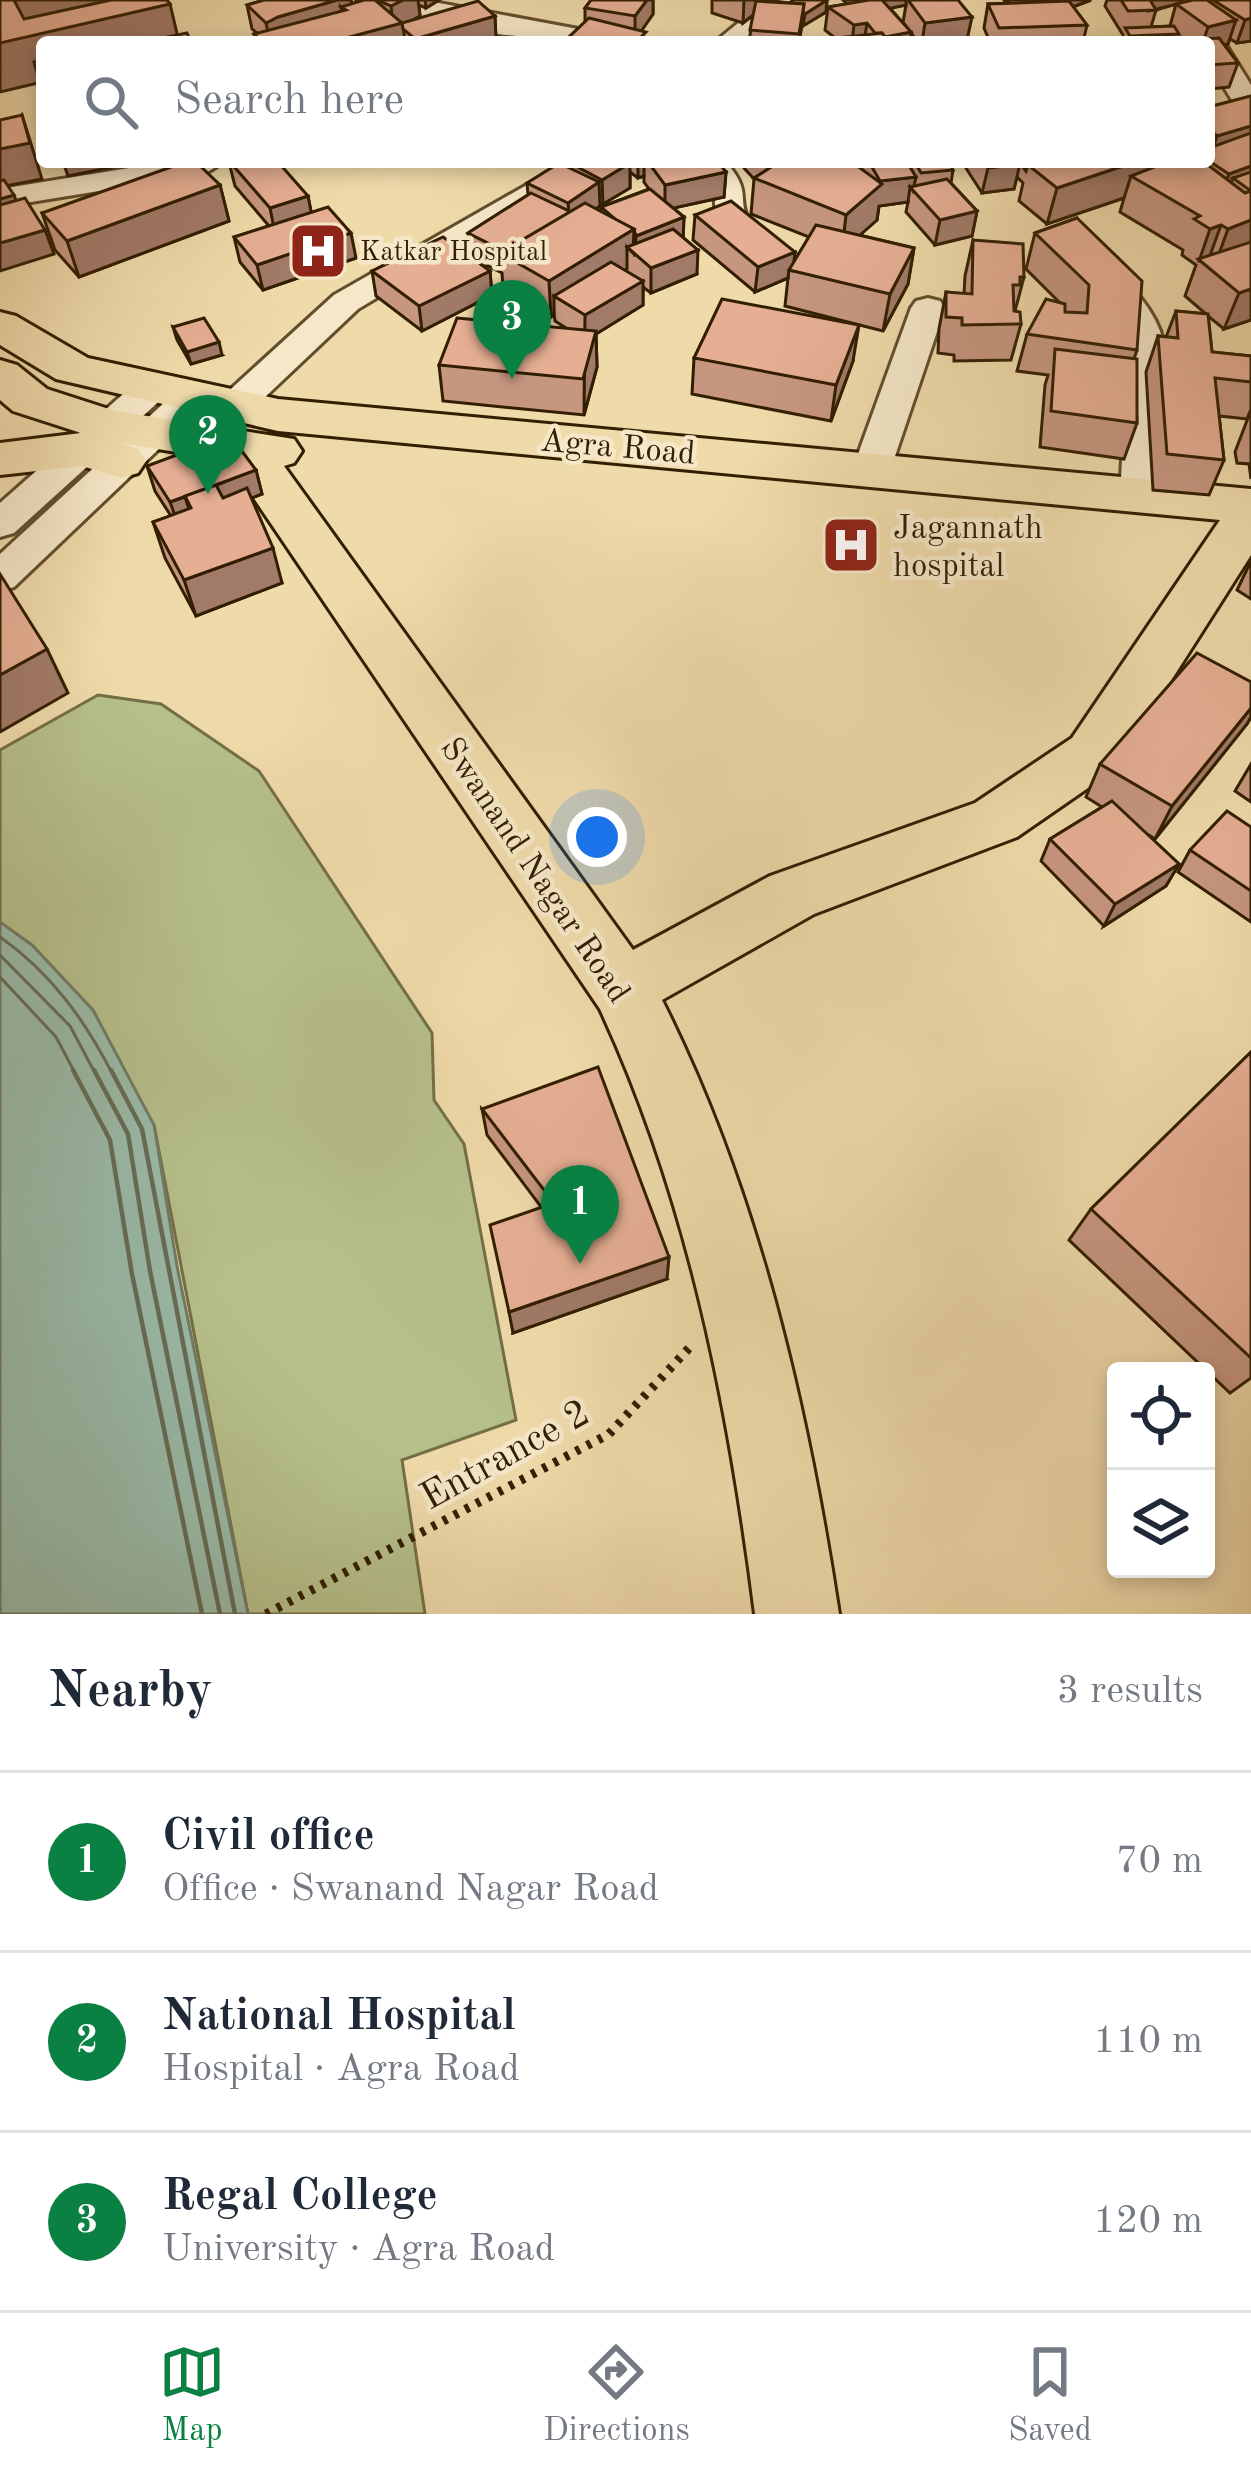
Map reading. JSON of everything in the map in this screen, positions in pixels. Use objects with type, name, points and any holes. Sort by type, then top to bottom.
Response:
[{"type":"main road","name":"Agra Road","points":[[0,326],[73,368],[143,438]]},
{"type":"main road","name":"Agra Road","points":[[0,375],[30,400],[143,438],[691,474],[1248,521]]},
{"type":"main road","name":"Agra Road","points":[[143,438],[278,416],[1139,495],[1248,521]]},
{"type":"main road","points":[[0,459],[143,438]]},
{"type":"main road","points":[[0,486],[143,438]]},
{"type":"main road","name":"Swanand Nagar Road","points":[[143,438],[623,989],[672,1090],[736,1298],[781,1500],[797,1614]]},
{"type":"main road","points":[[623,989],[792,895],[996,820],[1093,754],[1248,521]]},
{"type":"street","points":[[400,0],[432,13],[568,36]]},
{"type":"street","points":[[737,36],[783,0]]},
{"type":"street","points":[[513,36],[530,30]]},
{"type":"street","points":[[1215,51],[1251,44]]},
{"type":"street","points":[[1215,56],[1251,109]]},
{"type":"street","points":[[0,198],[185,168]]},
{"type":"street","points":[[0,524],[143,438],[346,302],[580,168]]},
{"type":"street","points":[[715,168],[729,184],[732,221],[765,250]]},
{"type":"street","points":[[1079,258],[1122,297],[1146,339],[1139,495]]},
{"type":"street","points":[[872,468],[928,308]]},
{"type":"street","points":[[0,577],[143,438]]},
{"type":"path","name":"Entrance 2","points":[[266,1614],[609,1434],[736,1298]]},
{"type":"green space","points":[[98,695],[161,704],[259,771],[432,1033],[434,1100],[464,1144],[516,1420],[402,1460],[425,1614],[248,1614],[154,1125],[0,922],[0,750]]},
{"type":"water","points":[[0,922],[32,945],[93,1010],[154,1125],[177,1266],[248,1614],[0,1614]]},
{"type":"building","points":[[0,0],[14,0],[24,19],[111,0],[167,0],[170,4],[0,43]]},
{"type":"building","points":[[264,0],[337,0],[266,23],[247,5]]},
{"type":"building","points":[[375,0],[402,23],[353,36],[254,34],[346,10],[341,7]]},
{"type":"building","points":[[591,0],[647,0],[635,16],[585,8]]},
{"type":"building","points":[[827,0],[803,14],[804,4],[789,3]]},
{"type":"building","points":[[882,0],[911,32],[884,36],[867,23],[854,25],[828,7]]},
{"type":"building","points":[[908,0],[958,0],[972,17],[925,23]]},
{"type":"building","points":[[1121,0],[1150,0],[1156,10],[1128,11]]},
{"type":"building","points":[[1207,0],[1236,20],[1208,27],[1176,4]]},
{"type":"building","points":[[1213,0],[1251,0],[1251,18],[1245,20]]},
{"type":"building","points":[[478,1],[495,16],[425,36],[411,36],[402,23]]},
{"type":"building","points":[[756,1],[804,4],[799,34],[750,30]]},
{"type":"building","points":[[1069,1],[1087,25],[999,28],[988,4]]},
{"type":"building","points":[[589,18],[646,32],[642,36],[570,36]]},
{"type":"building","points":[[1174,26],[1179,34],[1130,36],[1125,28]]},
{"type":"building","points":[[1215,38],[1219,38],[1238,63],[1215,65]]},
{"type":"building","points":[[1251,96],[1251,126],[1217,136],[1215,105]]},
{"type":"building","points":[[22,115],[30,143],[0,149],[0,120]]},
{"type":"building","points":[[1251,133],[1251,166],[1229,174],[1215,165],[1215,146]]},
{"type":"building","points":[[168,168],[202,168],[220,185],[67,241],[42,213]]},
{"type":"building","points":[[235,168],[283,168],[308,196],[270,208]]},
{"type":"building","points":[[551,168],[570,168],[599,182],[568,203],[527,183]]},
{"type":"building","points":[[579,168],[622,168],[602,180]]},
{"type":"building","points":[[652,168],[723,168],[726,172],[665,185]]},
{"type":"building","points":[[770,168],[860,168],[882,184],[846,215],[754,178]]},
{"type":"building","points":[[872,168],[911,168],[916,177],[880,181]]},
{"type":"building","points":[[918,168],[953,170],[921,173]]},
{"type":"building","points":[[1032,168],[1117,168],[1057,188]]},
{"type":"building","points":[[1152,168],[1212,168],[1245,193],[1251,191],[1251,220],[1228,229],[1221,225],[1210,229],[1194,219],[1200,216],[1131,176]]},
{"type":"building","points":[[1251,172],[1251,191],[1233,178]]},
{"type":"building","points":[[947,179],[977,211],[940,220],[910,187]]},
{"type":"building","points":[[0,181],[14,195],[0,199]]},
{"type":"building","points":[[650,189],[684,217],[636,236],[634,229],[601,207]]},
{"type":"building","points":[[531,193],[571,212],[504,251],[468,233]]},
{"type":"building","points":[[25,198],[45,230],[0,243],[0,205]]},
{"type":"building","points":[[731,201],[795,252],[758,267],[695,215]]},
{"type":"building","points":[[585,203],[634,229],[549,281],[500,253]]},
{"type":"building","points":[[328,207],[351,233],[257,265],[234,237]]},
{"type":"building","points":[[1077,218],[1142,281],[1137,350],[1027,334],[1046,299],[1065,304],[1065,312],[1087,313],[1089,285],[1035,233]]},
{"type":"building","points":[[816,225],[914,248],[890,294],[789,270]]},
{"type":"building","points":[[673,229],[698,250],[651,268],[627,247]]},
{"type":"building","points":[[443,237],[490,271],[419,306],[372,271]]},
{"type":"building","points":[[973,240],[1023,244],[1024,277],[1020,285],[1013,285],[1014,311],[1020,312],[1021,324],[962,325],[962,318],[946,317],[946,292],[972,294]]},
{"type":"building","points":[[1251,242],[1251,289],[1239,293],[1198,259]]},
{"type":"building","points":[[611,262],[643,281],[585,315],[554,296]]},
{"type":"building","points":[[722,299],[859,325],[836,385],[694,358]]},
{"type":"building","points":[[1176,311],[1208,314],[1212,352],[1251,356],[1251,382],[1215,378],[1224,460],[1167,454],[1158,336],[1178,338]]},
{"type":"building","points":[[204,318],[219,342],[187,352],[173,327]]},
{"type":"building","points":[[457,318],[596,331],[583,379],[439,365]]},
{"type":"building","points":[[1055,349],[1137,359],[1137,423],[1051,411]]},
{"type":"building","points":[[230,435],[256,470],[170,502],[147,466]]},
{"type":"building","points":[[216,485],[223,498],[247,488],[273,548],[184,580],[153,522],[191,508],[185,496]]},
{"type":"building","points":[[0,574],[47,649],[0,675]]},
{"type":"building","points":[[1197,653],[1251,682],[1251,708],[1172,806],[1100,764]]},
{"type":"building","points":[[1112,801],[1179,864],[1115,904],[1050,839]]},
{"type":"building","points":[[1227,811],[1251,827],[1251,891],[1190,850]]},
{"type":"building","points":[[1251,1052],[1251,1358],[1091,1209]]},
{"type":"building","points":[[598,1067],[669,1257],[509,1312],[490,1225],[554,1203],[482,1109]]},
{"type":"place","name":"Katkar Hospital","points":[[318,251]]},
{"type":"place","name":"Regal College","points":[[512,379]]},
{"type":"place","name":"National Hospital","points":[[208,494]]},
{"type":"place","name":"Jagannath hospital","points":[[851,545]]},
{"type":"place","name":"Civil office","points":[[580,1264]]}]
